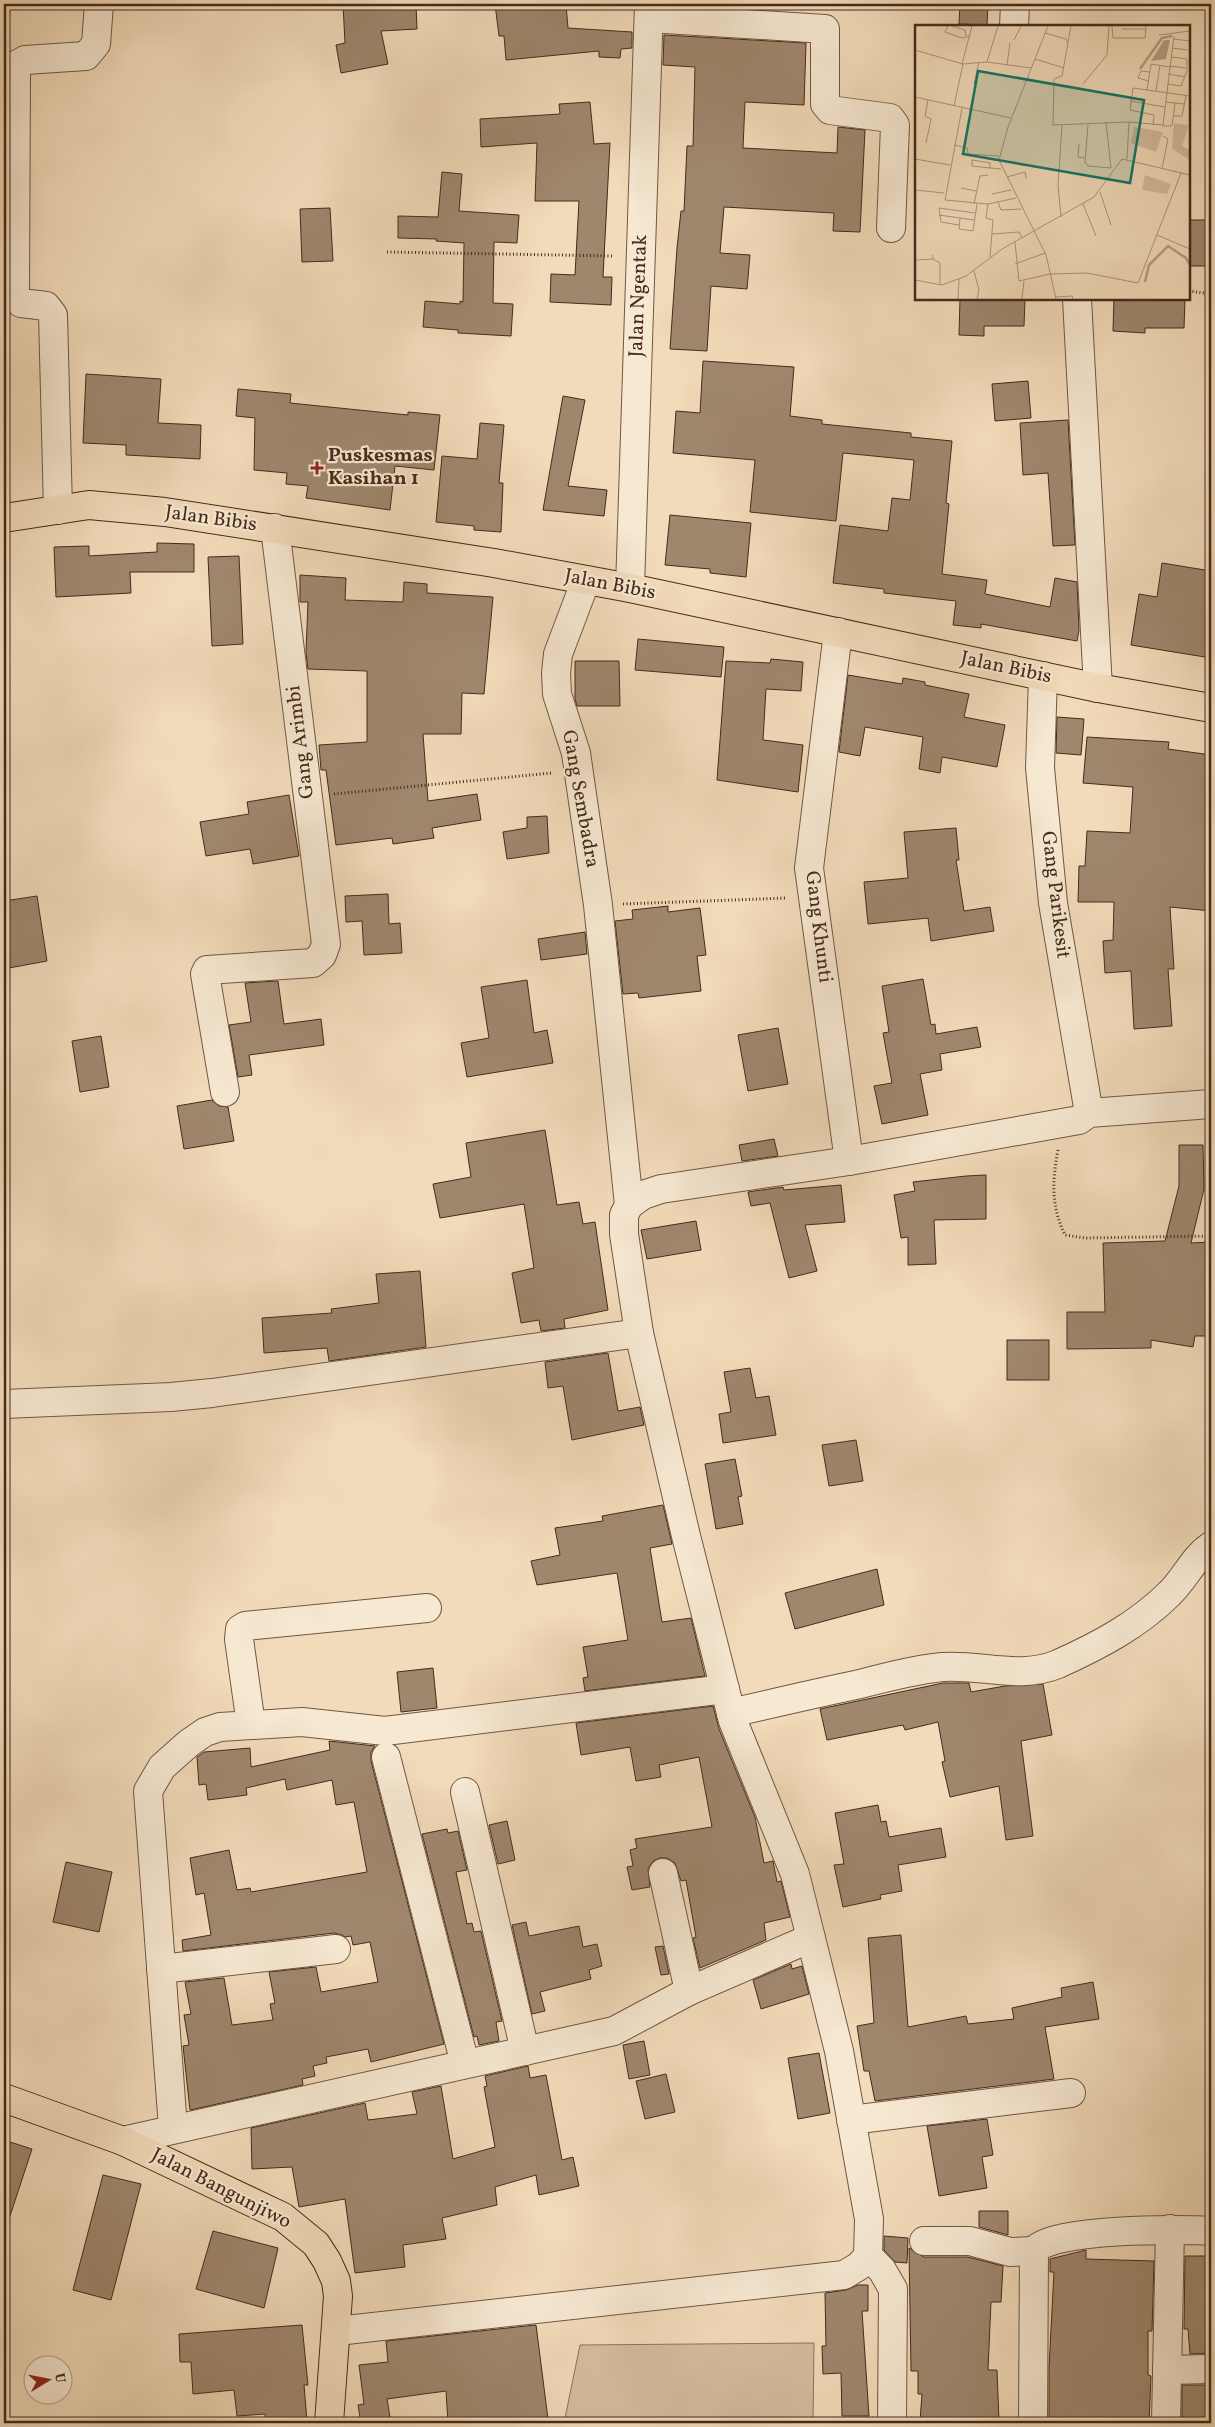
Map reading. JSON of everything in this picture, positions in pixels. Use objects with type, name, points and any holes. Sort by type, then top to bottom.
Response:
[{"type":"main road","name":"Jalan Bibis","points":[[4,518],[89,505],[165,512],[275,528],[494,563],[630,588],[1098,688],[1211,708]]},
{"type":"main road","name":"Jalan Bangunjiwo","points":[[4,2098],[123,2140],[283,2217],[316,2244],[328,2261],[336,2281],[337,2331],[330,2423]]},
{"type":"street","points":[[58,510],[52,315],[46,306],[21,303],[15,295],[16,66],[25,60],[86,56],[96,44],[99,4]]},
{"type":"street","points":[[1014,25],[1015,4]]},
{"type":"street","points":[[649,11],[825,29],[825,104],[830,110],[890,118],[895,125],[891,228]]},
{"type":"street","name":"Jalan Ngentak","points":[[630,588],[649,11]]},
{"type":"street","points":[[1077,300],[1098,688]]},
{"type":"street","name":"Gang Arimbi","points":[[225,1092],[205,974],[207,970],[313,963],[322,955],[326,944],[275,528]]},
{"type":"street","name":"Gang Sembadra","points":[[586,580],[558,654],[556,673],[558,694],[576,753],[598,904],[629,1205],[624,1215],[624,1234],[639,1333],[686,1536],[728,1701],[795,1874],[811,1938],[838,2052],[869,2219],[868,2256]]},
{"type":"street","name":"Gang Khunti","points":[[838,632],[809,868],[850,1161]]},
{"type":"street","name":"Gang Parikesit","points":[[1043,676],[1040,768],[1053,903],[1084,1116]]},
{"type":"street","points":[[629,1205],[643,1195],[661,1189],[850,1161],[1084,1116],[1211,1104]]},
{"type":"street","points":[[4,1404],[172,1397],[212,1393],[639,1333]]},
{"type":"street","points":[[173,2128],[148,1791],[162,1767],[205,1732],[220,1727],[302,1722],[384,1731],[728,1701],[920,1671],[958,1667],[1013,1672],[1040,1670],[1133,1625],[1176,1588],[1202,1553],[1211,1546]]},
{"type":"street","points":[[251,1725],[238,1639],[240,1629],[245,1626],[427,1608]]},
{"type":"street","points":[[386,1757],[465,2064]]},
{"type":"street","points":[[465,1792],[525,2051]]},
{"type":"street","points":[[663,1873],[689,1991]]},
{"type":"street","points":[[123,2140],[614,2031],[689,1991],[811,1938]]},
{"type":"street","points":[[161,1969],[336,1949]]},
{"type":"street","points":[[851,2120],[1071,2093]]},
{"type":"street","points":[[924,2241],[970,2241],[1010,2252],[1034,2251],[1043,2243],[1073,2236],[1170,2229],[1211,2231]]},
{"type":"street","points":[[1166,2423],[1170,2229]]},
{"type":"street","points":[[1033,2423],[1034,2251]]},
{"type":"street","points":[[337,2331],[844,2275],[859,2266],[868,2256],[882,2270],[893,2289],[892,2423]]},
{"type":"street","points":[[1167,2370],[1211,2369]]},
{"type":"path","points":[[386,252],[640,256]]},
{"type":"path","points":[[1190,291],[1211,294]]},
{"type":"path","points":[[307,796],[578,771]]},
{"type":"path","points":[[598,904],[813,898]]},
{"type":"path","points":[[1084,1116],[1059,1148],[1053,1176],[1055,1215],[1065,1235],[1084,1238],[1211,1236]]},
{"type":"shaded area","points":[[814,2343],[813,2423],[564,2423],[580,2345]]},
{"type":"building","points":[[343,4],[416,4],[417,29],[381,31],[388,64],[341,73],[336,45],[345,43]]},
{"type":"building","points":[[495,4],[566,4],[568,28],[632,32],[632,48],[621,49],[620,58],[599,57],[599,51],[506,60],[504,36],[499,36]]},
{"type":"building","points":[[960,4],[988,4],[987,25],[959,24]]},
{"type":"building","points":[[664,35],[806,43],[804,105],[745,102],[743,148],[837,153],[838,127],[865,130],[860,232],[833,231],[834,213],[724,207],[720,253],[750,255],[747,289],[711,286],[707,351],[670,349],[677,248],[681,211],[684,211],[687,146],[693,146],[695,67],[663,65]]},
{"type":"building","points":[[590,102],[594,144],[610,143],[603,277],[612,277],[611,305],[550,302],[551,274],[575,275],[579,201],[535,201],[537,143],[481,147],[480,119],[560,114],[559,104]]},
{"type":"building","points":[[442,172],[462,174],[459,211],[519,215],[517,243],[494,242],[493,303],[513,304],[511,336],[458,333],[458,330],[423,327],[425,301],[460,304],[460,301],[463,302],[464,243],[436,241],[437,239],[398,238],[398,216],[438,217]]},
{"type":"building","points":[[330,208],[333,261],[302,262],[300,209]]},
{"type":"building","points":[[1190,220],[1211,220],[1211,266],[1190,266]]},
{"type":"building","points":[[960,300],[1025,300],[1024,326],[984,326],[984,336],[959,335]]},
{"type":"building","points":[[1114,300],[1185,300],[1184,328],[1145,328],[1145,333],[1113,331]]},
{"type":"building","points":[[703,361],[794,367],[790,416],[822,420],[822,424],[911,433],[911,437],[952,441],[946,503],[949,504],[942,574],[987,580],[985,594],[1050,607],[1055,578],[1077,582],[1079,630],[1077,641],[981,624],[981,628],[953,625],[956,601],[884,593],[884,589],[833,583],[840,525],[888,531],[892,498],[910,500],[914,460],[843,453],[836,521],[750,512],[755,460],[673,453],[676,411],[700,413]]},
{"type":"building","points":[[86,374],[161,379],[158,423],[201,425],[200,459],[126,455],[126,445],[83,443]]},
{"type":"building","points":[[1028,381],[1031,418],[995,421],[992,384]]},
{"type":"building","points":[[238,389],[291,394],[290,403],[408,415],[408,412],[440,415],[434,470],[395,466],[390,510],[306,498],[308,486],[286,484],[287,473],[254,470],[255,418],[236,416]]},
{"type":"building","points":[[563,396],[585,400],[568,486],[607,490],[604,516],[543,510]]},
{"type":"building","points":[[1068,420],[1075,545],[1053,546],[1048,473],[1023,475],[1020,423]]},
{"type":"building","points":[[480,423],[504,425],[499,483],[503,483],[501,532],[474,530],[474,526],[436,522],[442,456],[477,459]]},
{"type":"building","points":[[670,515],[751,523],[746,577],[710,573],[710,569],[665,565]]},
{"type":"building","points":[[157,543],[194,544],[194,572],[130,572],[131,593],[56,597],[54,547],[89,546],[89,556],[157,552]]},
{"type":"building","points":[[239,556],[243,644],[212,646],[208,557]]},
{"type":"building","points":[[1162,563],[1211,571],[1211,658],[1131,645],[1139,594],[1157,597]]},
{"type":"building","points":[[300,575],[346,578],[345,600],[403,602],[404,582],[427,584],[427,593],[493,597],[484,694],[462,693],[461,734],[423,734],[428,801],[477,794],[481,820],[432,828],[434,838],[393,844],[392,838],[336,845],[326,770],[321,770],[319,745],[367,742],[367,671],[308,669],[306,652],[308,602],[300,602]]},
{"type":"building","points":[[638,639],[724,647],[721,677],[635,670]]},
{"type":"building","points":[[771,659],[803,662],[801,691],[766,689],[763,740],[803,745],[798,792],[717,780],[726,661],[770,663]]},
{"type":"building","points":[[575,661],[619,661],[620,706],[577,706],[575,699]]},
{"type":"building","points":[[848,675],[902,684],[903,678],[925,682],[925,685],[969,694],[964,717],[1005,725],[997,767],[942,757],[940,773],[919,769],[923,737],[865,727],[860,756],[839,752]]},
{"type":"building","points":[[1057,717],[1084,719],[1081,755],[1056,753]]},
{"type":"building","points":[[1087,737],[1169,742],[1168,749],[1211,755],[1211,829],[1205,870],[1211,870],[1211,911],[1170,907],[1174,969],[1168,969],[1172,1026],[1134,1029],[1131,971],[1105,973],[1103,941],[1113,940],[1114,902],[1078,902],[1079,866],[1085,866],[1087,831],[1130,833],[1133,787],[1083,783]]},
{"type":"building","points":[[289,795],[299,856],[253,864],[250,849],[206,856],[200,822],[249,814],[247,802]]},
{"type":"building","points":[[547,816],[549,853],[507,859],[503,832],[527,828],[527,817]]},
{"type":"building","points":[[956,828],[959,860],[956,860],[964,911],[990,907],[994,931],[931,941],[928,918],[868,924],[864,882],[908,878],[904,832]]},
{"type":"building","points":[[388,894],[389,924],[400,923],[402,953],[364,955],[362,921],[346,922],[345,896]]},
{"type":"building","points":[[37,896],[47,961],[9,968],[4,938],[4,901]]},
{"type":"building","points":[[668,906],[668,912],[700,908],[706,955],[697,956],[701,991],[639,998],[638,993],[623,994],[615,921],[633,919],[632,910]]},
{"type":"building","points":[[585,932],[587,954],[541,960],[538,939]]},
{"type":"building","points":[[923,979],[931,1025],[935,1024],[936,1034],[977,1027],[981,1047],[940,1054],[942,1070],[920,1074],[928,1115],[882,1124],[874,1086],[892,1083],[883,1033],[889,1032],[882,986]]},
{"type":"building","points":[[527,980],[534,1033],[547,1030],[553,1063],[467,1077],[461,1043],[489,1038],[481,987]]},
{"type":"building","points":[[278,981],[284,1024],[321,1019],[324,1045],[249,1055],[252,1075],[238,1077],[229,1025],[251,1022],[245,983]]},
{"type":"building","points":[[778,1028],[788,1084],[748,1091],[738,1035]]},
{"type":"building","points":[[101,1036],[109,1087],[80,1092],[72,1041]]},
{"type":"building","points":[[212,1100],[219,1106],[228,1107],[234,1141],[184,1149],[177,1106]]},
{"type":"building","points":[[545,1130],[557,1205],[579,1202],[583,1224],[595,1222],[608,1310],[564,1319],[565,1328],[541,1331],[539,1320],[521,1323],[512,1273],[534,1268],[524,1204],[440,1218],[433,1184],[471,1177],[466,1143]]},
{"type":"building","points":[[774,1139],[778,1156],[742,1161],[739,1145]]},
{"type":"building","points":[[1179,1145],[1203,1145],[1204,1189],[1191,1243],[1211,1242],[1211,1336],[1195,1336],[1193,1347],[1151,1340],[1151,1348],[1067,1349],[1067,1312],[1105,1312],[1103,1243],[1165,1241],[1179,1186]]},
{"type":"building","points":[[986,1175],[986,1219],[934,1220],[936,1264],[908,1265],[908,1237],[901,1238],[894,1195],[915,1191],[913,1182]]},
{"type":"building","points":[[841,1185],[845,1222],[805,1225],[817,1271],[789,1278],[770,1203],[751,1206],[748,1192],[783,1187],[784,1190]]},
{"type":"building","points":[[696,1221],[701,1250],[647,1259],[641,1230]]},
{"type":"building","points":[[420,1271],[426,1347],[329,1361],[327,1348],[264,1353],[262,1318],[332,1313],[331,1309],[379,1303],[376,1274]]},
{"type":"building","points":[[1007,1340],[1049,1340],[1049,1380],[1007,1380]]},
{"type":"building","points":[[608,1353],[618,1411],[640,1407],[644,1425],[572,1440],[563,1386],[548,1388],[545,1362]]},
{"type":"building","points":[[750,1368],[756,1398],[769,1396],[776,1435],[723,1443],[719,1414],[731,1412],[724,1372]]},
{"type":"building","points":[[856,1440],[863,1481],[829,1486],[822,1445]]},
{"type":"building","points":[[735,1459],[742,1496],[738,1497],[743,1524],[716,1529],[705,1464]]},
{"type":"building","points":[[663,1505],[672,1544],[650,1548],[662,1622],[691,1618],[705,1676],[585,1691],[583,1678],[588,1677],[583,1647],[628,1640],[617,1573],[537,1585],[531,1561],[560,1555],[555,1528],[603,1521],[602,1516]]},
{"type":"building","points":[[877,1569],[884,1605],[795,1629],[785,1593]]},
{"type":"building","points":[[433,1668],[437,1708],[401,1712],[397,1672]]},
{"type":"building","points":[[943,1683],[969,1683],[971,1692],[1005,1686],[1043,1684],[1052,1735],[1021,1741],[1033,1836],[1006,1840],[999,1786],[950,1797],[942,1762],[945,1761],[938,1722],[905,1730],[903,1725],[827,1740],[820,1709]]},
{"type":"building","points":[[713,1706],[719,1729],[755,1817],[764,1863],[773,1861],[777,1882],[781,1881],[790,1917],[764,1923],[766,1940],[700,1968],[693,1938],[696,1937],[686,1880],[681,1881],[675,1863],[667,1858],[653,1861],[648,1869],[650,1887],[632,1890],[627,1867],[633,1866],[630,1850],[637,1848],[635,1839],[712,1827],[699,1757],[659,1765],[661,1777],[636,1781],[630,1747],[581,1755],[576,1723]]},
{"type":"building","points":[[329,1741],[375,1746],[371,1752],[371,1761],[444,2044],[371,2062],[368,2049],[326,2057],[327,2063],[313,2066],[315,2076],[302,2079],[303,2085],[190,2110],[183,2046],[189,2045],[184,2015],[191,2014],[185,1982],[224,1978],[232,2025],[273,2020],[270,2004],[275,2003],[269,1972],[316,1967],[321,1992],[378,1982],[370,1942],[353,1945],[351,1936],[345,1937],[334,1933],[183,1951],[182,1940],[211,1935],[204,1893],[196,1895],[190,1858],[229,1850],[237,1890],[250,1888],[251,1892],[367,1872],[354,1802],[336,1805],[332,1780],[287,1790],[285,1779],[246,1788],[247,1795],[208,1800],[206,1784],[199,1785],[197,1757],[204,1752],[250,1748],[251,1767],[330,1750]]},
{"type":"building","points":[[878,1805],[881,1822],[886,1821],[889,1837],[941,1828],[946,1857],[898,1865],[902,1891],[880,1895],[881,1899],[843,1907],[834,1865],[844,1864],[835,1813]]},
{"type":"building","points":[[507,1821],[515,1860],[498,1864],[489,1825]]},
{"type":"building","points":[[447,1829],[448,1833],[458,1831],[467,1870],[456,1872],[467,1924],[472,1923],[474,1932],[481,1931],[502,2021],[496,2022],[499,2041],[479,2045],[477,2036],[474,2037],[422,1834]]},
{"type":"building","points":[[66,1862],[112,1872],[99,1932],[53,1922]]},
{"type":"building","points":[[526,1922],[529,1936],[579,1926],[583,1947],[597,1944],[602,1966],[589,1970],[591,1979],[540,1992],[545,2011],[532,2014],[512,1925]]},
{"type":"building","points":[[901,1935],[908,2027],[966,2016],[968,2024],[1014,2019],[1012,2008],[1062,1997],[1061,1988],[1093,1982],[1099,2019],[1045,2027],[1054,2079],[875,2101],[869,2071],[864,2071],[857,2026],[874,2023],[868,1938]]},
{"type":"building","points":[[663,1946],[669,1974],[661,1975],[655,1947]]},
{"type":"building","points":[[791,1964],[792,1969],[802,1966],[809,1994],[761,2009],[753,1980]]},
{"type":"building","points":[[644,2041],[650,2075],[629,2079],[623,2045]]},
{"type":"building","points":[[819,2053],[830,2113],[798,2119],[788,2058]]},
{"type":"building","points":[[528,2066],[530,2078],[546,2075],[562,2160],[573,2157],[579,2186],[539,2195],[536,2175],[495,2187],[497,2205],[442,2218],[446,2239],[403,2245],[405,2267],[355,2273],[345,2199],[299,2207],[292,2167],[252,2169],[251,2128],[365,2103],[368,2120],[417,2114],[412,2092],[441,2086],[453,2159],[495,2147],[484,2087],[487,2086],[485,2076]]},
{"type":"building","points":[[666,2074],[675,2112],[645,2119],[636,2081]]},
{"type":"building","points":[[987,2119],[993,2155],[982,2157],[987,2188],[939,2196],[927,2126]]},
{"type":"building","points":[[4,2140],[32,2149],[8,2222],[4,2221]]},
{"type":"building","points":[[103,2175],[141,2184],[111,2300],[73,2290]]},
{"type":"building","points":[[979,2211],[1008,2211],[1008,2235],[979,2227]]},
{"type":"building","points":[[213,2231],[278,2248],[264,2308],[196,2289]]},
{"type":"building","points":[[884,2236],[908,2238],[907,2263],[895,2262],[884,2250]]},
{"type":"building","points":[[909,2248],[924,2257],[968,2257],[1003,2266],[1001,2302],[991,2302],[988,2370],[997,2370],[999,2421],[949,2423],[920,2421],[922,2394],[918,2394],[918,2371],[911,2371]]},
{"type":"building","points":[[1086,2250],[1086,2259],[1154,2261],[1152,2331],[1148,2331],[1148,2375],[1151,2376],[1149,2423],[1049,2423],[1049,2368],[1054,2272],[1050,2272],[1050,2259]]},
{"type":"building","points":[[1185,2256],[1211,2256],[1211,2353],[1190,2354],[1188,2329],[1184,2329]]},
{"type":"building","points":[[858,2285],[868,2285],[868,2311],[862,2311],[869,2416],[842,2416],[841,2373],[823,2374],[822,2346],[826,2346],[825,2293],[846,2290]]},
{"type":"building","points":[[302,2325],[308,2385],[304,2385],[307,2421],[266,2423],[265,2414],[237,2416],[234,2390],[193,2394],[191,2362],[180,2362],[179,2334]]},
{"type":"building","points":[[536,2325],[548,2419],[448,2423],[446,2391],[387,2399],[391,2423],[361,2423],[358,2405],[364,2404],[359,2365],[388,2362],[386,2341]]},
{"type":"building","points":[[1182,2385],[1211,2385],[1211,2420],[1182,2418]]},
{"type":"place","name":"Puskesmas Kasihan 1","points":[[317,468]]}]
